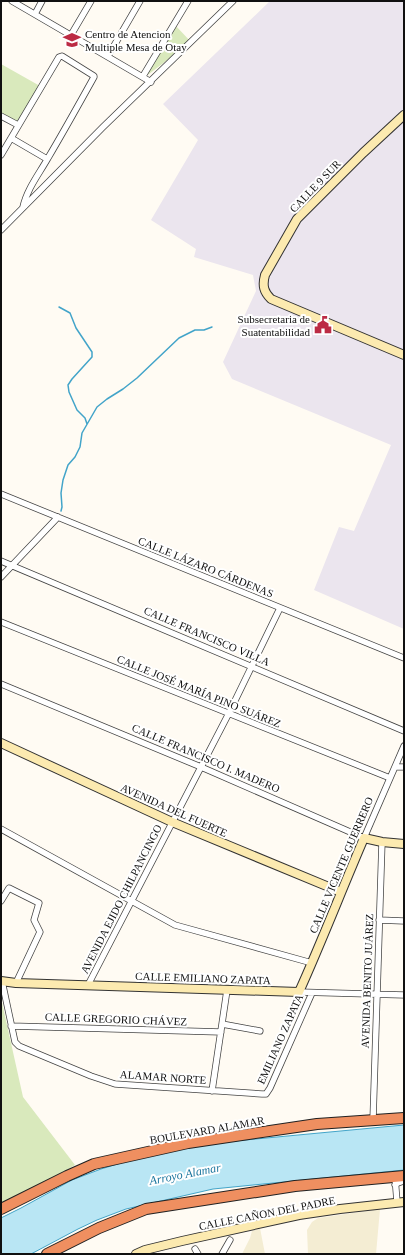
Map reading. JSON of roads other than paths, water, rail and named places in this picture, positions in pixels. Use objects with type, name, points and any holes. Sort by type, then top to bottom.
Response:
[{"type":"highway","points":[[388,1119],[404,1114]]},
{"type":"highway","name":"BOULEVARD ALAMAR","points":[[1,1209],[94,1164],[188,1142],[317,1124],[404,1118]]},
{"type":"highway","points":[[47,1254],[99,1228],[146,1209],[295,1186],[400,1180]]},
{"type":"street","points":[[12,1],[151,82]]},
{"type":"street","points":[[35,14],[42,1]]},
{"type":"street","points":[[71,35],[91,1]]},
{"type":"street","points":[[108,56],[140,1]]},
{"type":"street","points":[[143,76],[188,1]]},
{"type":"street","points":[[1,230],[233,1]]},
{"type":"street","points":[[1,154],[59,57],[62,56],[94,76],[29,190],[23,208]]},
{"type":"street","name":"CALLE 9 SUR","points":[[404,115],[298,219],[264,275],[263,287],[266,294],[272,299],[404,355]]},
{"type":"street","points":[[1,116],[18,125]]},
{"type":"street","points":[[11,138],[47,159]]},
{"type":"street","name":"CALLE LÁZARO CÁRDENAS","points":[[1,494],[404,658]]},
{"type":"street","points":[[1,577],[58,517]]},
{"type":"street","name":"CALLE FRANCISCO VILLA","points":[[1,561],[404,731]]},
{"type":"street","name":"AVENIDA EJIDO CHILPANCINGO","points":[[88,985],[229,713],[280,608]]},
{"type":"street","name":"CALLE JOSÉ MARÍA PINO SUÁREZ","points":[[1,622],[390,778]]},
{"type":"street","name":"CALLE FRANCISCO I. MADERO","points":[[1,684],[201,767],[364,838],[382,842],[404,844]]},
{"type":"street","name":"AVENIDA DEL FUERTE","points":[[1,743],[172,822],[341,892]]},
{"type":"street","name":"CALLE VICENTE GUERRERO","points":[[299,992],[404,746]]},
{"type":"street","points":[[395,767],[404,767]]},
{"type":"street","points":[[1,829],[175,925],[312,963]]},
{"type":"street","name":"AVENIDA BENITO JUÁREZ","points":[[372,1120],[382,842]]},
{"type":"street","points":[[1,901],[3,891],[11,888],[39,903],[34,920],[40,932],[16,983]]},
{"type":"street","points":[[379,920],[404,921]]},
{"type":"street","points":[[1,981],[11,1026]]},
{"type":"street","name":"CALLE EMILIANO ZAPATA","points":[[1,981],[16,983],[404,995]]},
{"type":"street","points":[[212,1091],[227,990]]},
{"type":"street","name":"EMILIANO ZAPATA","points":[[266,1094],[312,993]]},
{"type":"street","points":[[222,1024],[260,1031]]},
{"type":"street","name":"CALLE GREGORIO CHÁVEZ","points":[[11,1026],[221,1032]]},
{"type":"street","name":"ALAMAR NORTE","points":[[11,1026],[15,1042],[19,1046],[91,1076],[116,1084],[266,1094]]},
{"type":"street","points":[[400,1180],[400,1202]]},
{"type":"street","name":"CALLE CAÑON DEL PADRE","points":[[136,1254],[145,1250],[182,1241],[299,1215],[400,1202]]},
{"type":"street","points":[[222,1254],[230,1240]]},
{"type":"water","name":"Arroyo Alamar","points":[[404,1125],[404,1170],[213,1189],[126,1209],[78,1229],[31,1254],[1,1254],[1,1218],[72,1180],[101,1169],[134,1159],[203,1144]]},
{"type":"waterway","points":[[59,307],[70,313],[76,328],[92,352],[92,357],[68,385],[69,392],[77,410],[85,418],[87,424]]},
{"type":"waterway","points":[[61,511],[61,493],[63,480],[68,465],[75,457],[80,447],[82,433],[97,407],[137,378],[179,338],[195,330],[204,330],[212,327]]},
{"type":"place","name":"Centro de Atencion Multiple Mesa de Otay","points":[[72,40]]},
{"type":"place","name":"Subsecretaria de Suatentabilidad","points":[[323,325]]}]
